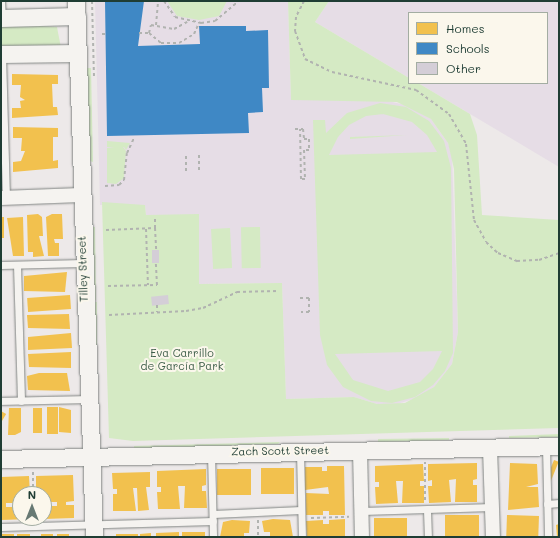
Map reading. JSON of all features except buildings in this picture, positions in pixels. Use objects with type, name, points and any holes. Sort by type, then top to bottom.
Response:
[{"type":"street","points":[[2,18],[76,9]]},
{"type":"street","name":"Tilley Street","points":[[76,9],[87,399],[92,457],[94,531]]},
{"type":"street","points":[[2,54],[78,53]]},
{"type":"street","points":[[4,198],[81,195]]},
{"type":"street","name":"Zach Scott Street","points":[[1,459],[552,446]]},
{"type":"street","points":[[490,448],[494,537]]},
{"type":"street","points":[[360,450],[356,514],[362,537]]},
{"type":"lane","points":[[1,1],[2,18]]},
{"type":"lane","points":[[2,54],[4,198]]},
{"type":"lane","points":[[1,265],[83,263]]},
{"type":"lane","points":[[17,265],[21,401]]},
{"type":"lane","points":[[1,401],[87,399]]},
{"type":"lane","points":[[548,537],[547,504],[552,446]]},
{"type":"lane","points":[[300,451],[302,537]]},
{"type":"lane","points":[[211,453],[213,537]]},
{"type":"lane","points":[[547,504],[559,504]]},
{"type":"lane","points":[[356,514],[492,508]]},
{"type":"lane","points":[[426,510],[428,537]]},
{"type":"lane","points":[[1,527],[94,531],[258,512],[301,514]]},
{"type":"path","points":[[156,25],[158,1]]},
{"type":"path","points":[[164,1],[168,11],[187,22],[199,23],[215,21],[239,1]]},
{"type":"path","points":[[304,1],[296,17],[295,31],[297,44],[306,59],[332,72],[416,90],[449,114],[466,144],[474,220],[486,242],[498,253],[517,261],[539,260],[559,253]]},
{"type":"path","points":[[149,33],[151,25],[174,29],[187,22]]},
{"type":"path","points":[[139,33],[149,33],[161,43],[179,43],[194,34],[199,23]]},
{"type":"path","points":[[295,130],[303,129],[304,139],[309,140],[309,150],[304,150],[305,179],[301,179],[300,130]]},
{"type":"path","points":[[105,186],[119,185],[124,180],[127,152],[134,138]]},
{"type":"path","points":[[199,155],[199,172]]},
{"type":"path","points":[[186,156],[186,172]]},
{"type":"path","points":[[155,217],[156,250]]},
{"type":"path","points":[[106,230],[155,228]]},
{"type":"path","points":[[146,229],[148,285]]},
{"type":"path","points":[[108,286],[157,285],[156,263]]},
{"type":"path","points":[[109,315],[203,308],[237,292],[279,291]]},
{"type":"path","points":[[300,298],[309,298],[309,312],[301,312]]},
{"type":"path","points":[[157,305],[157,312]]},
{"type":"path","points":[[425,461],[426,510]]},
{"type":"path","points":[[33,472],[33,486]]},
{"type":"path","points":[[258,512],[258,535]]},
{"type":"path","points":[[301,514],[356,514]]},
{"type":"path","points":[[249,537],[258,535],[268,537]]},
{"type":"shaded area","points":[[95,1],[288,1],[291,100],[383,100],[410,106],[431,119],[448,143],[452,157],[458,332],[452,364],[434,387],[417,398],[397,404],[377,404],[354,397],[286,399],[282,283],[199,284],[146,215],[145,205],[100,205]]},
{"type":"shaded area","points":[[329,1],[559,1],[559,167],[420,84],[548,84],[548,12],[408,12],[408,77],[315,22]]},
{"type":"green space","points":[[167,1],[227,1],[219,16],[199,20],[177,16]]},
{"type":"green space","name":"Eva Carrillo de García Park","points":[[288,1],[329,1],[315,22],[408,77],[408,84],[420,84],[470,114],[477,135],[482,215],[559,220],[559,428],[133,441],[109,438],[102,202],[145,205],[146,215],[199,214],[199,284],[282,283],[286,399],[354,397],[377,404],[405,403],[434,387],[452,364],[458,332],[454,169],[448,143],[431,119],[397,102],[291,100]]},
{"type":"green space","points":[[1,23],[57,27],[61,48],[1,50]]},
{"type":"green space","points":[[84,68],[91,68],[93,162],[90,161]]},
{"type":"green space","points":[[380,103],[406,107],[429,121],[444,141],[451,168],[453,353],[445,371],[433,385],[415,397],[392,403],[371,401],[343,387],[327,365],[320,335],[313,120],[325,120],[326,133],[347,113]],"holes":[[[383,114],[412,122],[427,135],[437,152],[329,155],[338,137],[349,125],[366,116]],[[442,351],[433,369],[420,382],[388,391],[353,380],[335,354]]]},
{"type":"green space","points":[[407,135],[350,139],[350,137]]},
{"type":"green space","points":[[107,141],[130,143],[126,150],[123,147],[126,151],[124,178],[116,184],[107,183],[107,148],[114,147],[107,147]]},
{"type":"green space","points":[[92,227],[95,227],[96,300],[94,300]]},
{"type":"green space","points":[[241,227],[260,227],[261,268],[242,268]]},
{"type":"green space","points":[[230,228],[232,268],[213,269],[211,229]]},
{"type":"green space","points":[[94,302],[97,302],[97,373],[94,373]]},
{"type":"green space","points":[[559,434],[559,437],[509,438],[509,436]]},
{"type":"green space","points":[[449,438],[449,440],[378,442],[378,439]]},
{"type":"green space","points":[[280,442],[278,444],[134,449],[134,446]]}]
